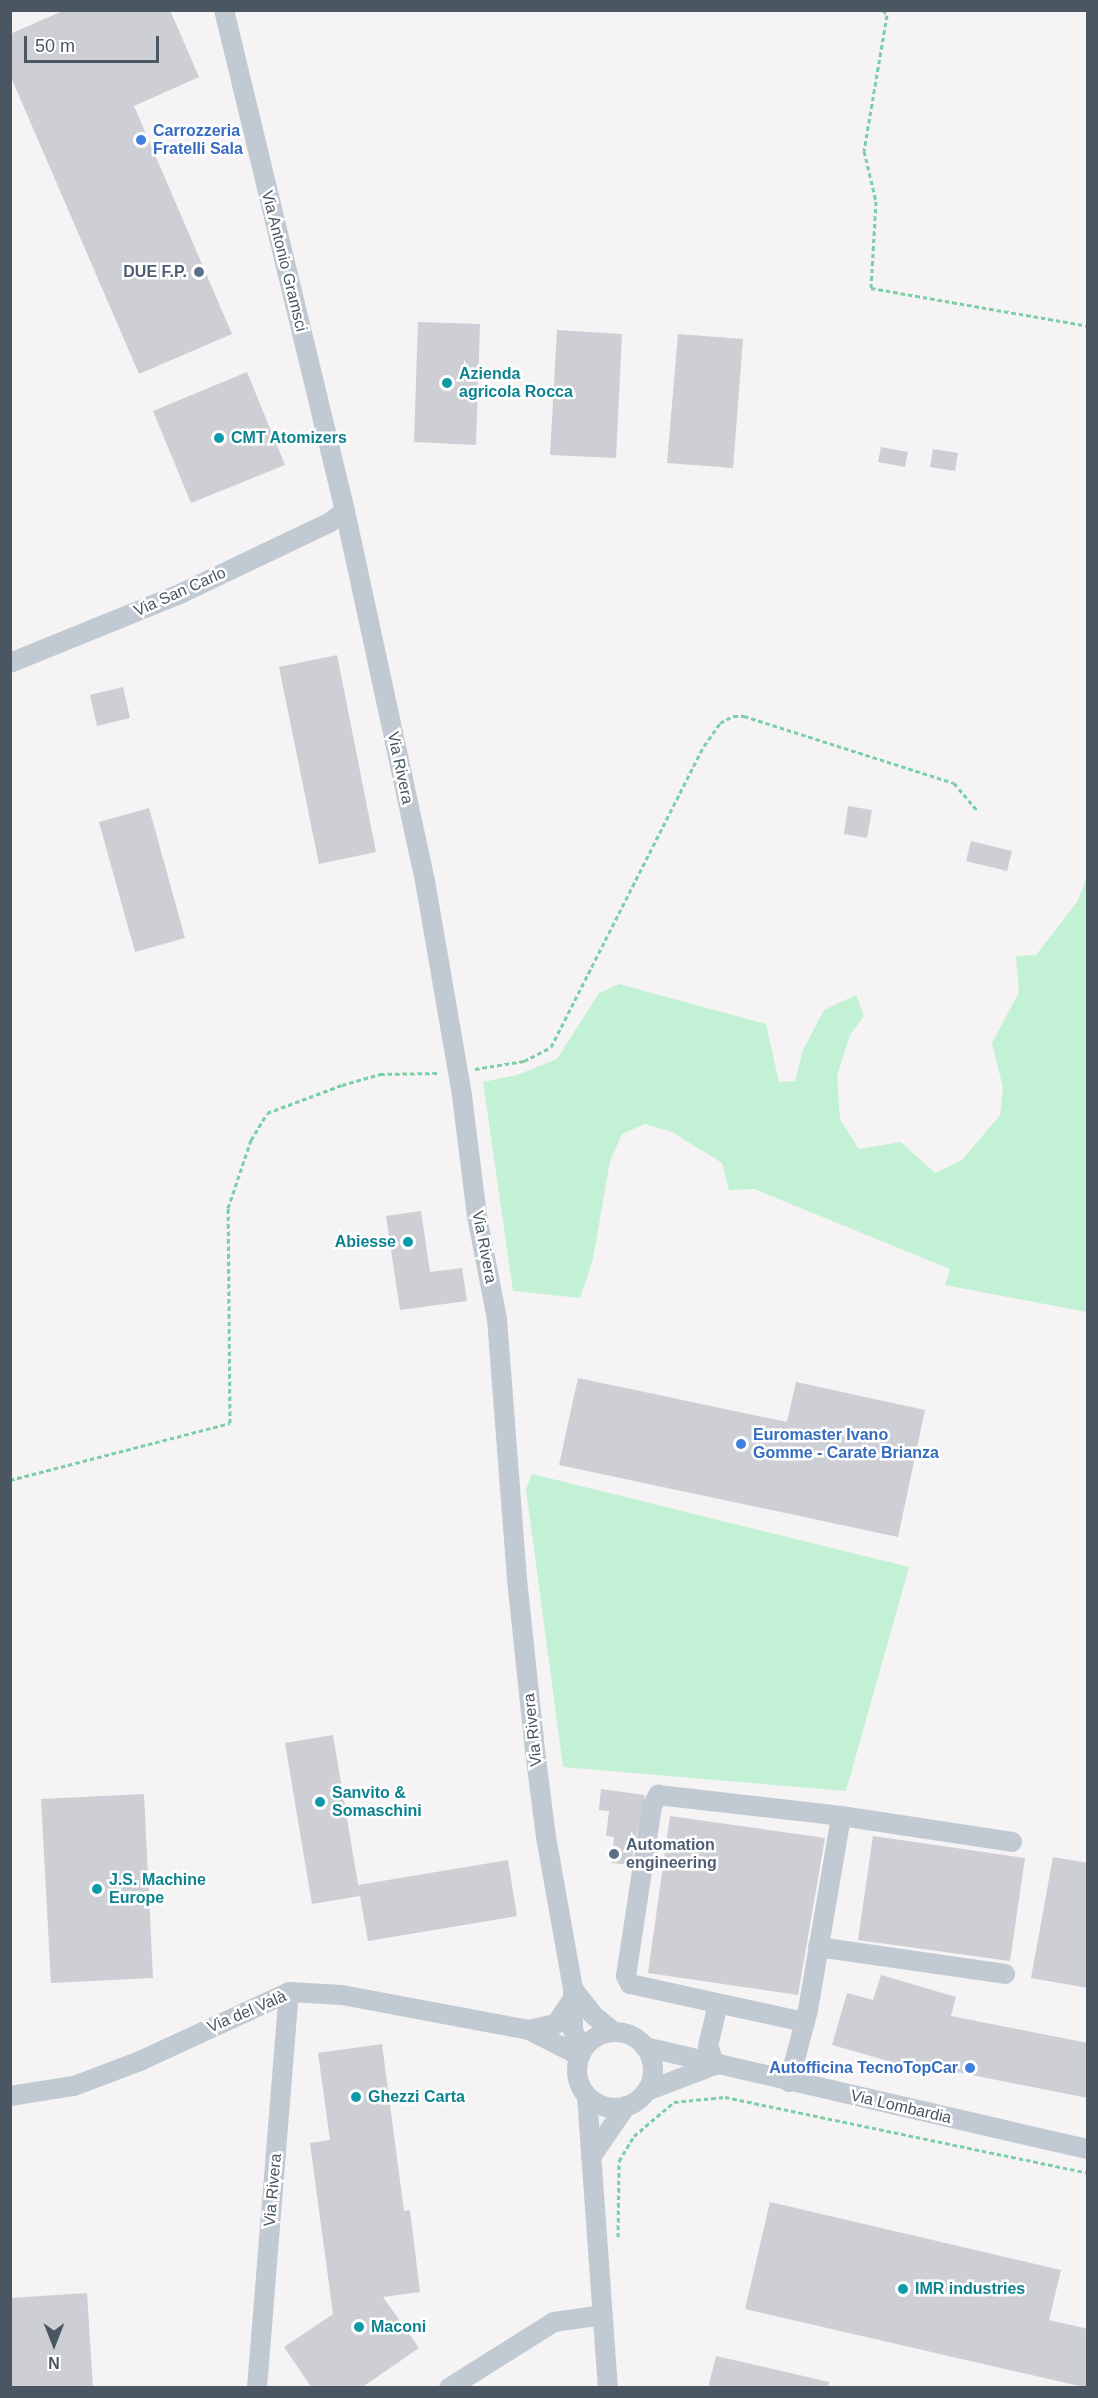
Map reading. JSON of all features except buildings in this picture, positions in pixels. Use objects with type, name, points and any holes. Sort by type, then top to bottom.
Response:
[{"type":"street","name":"Via Antonio Gramsci","points":[[224,10],[345,511]]},
{"type":"street","name":"Via San Carlo","points":[[10,663],[182,592],[329,523],[345,511]]},
{"type":"street","name":"Via Rivera","points":[[345,511],[424,881],[458,1073],[477,1216],[497,1319],[517,1579],[536,1751],[546,1837],[572,1995],[573,2030],[581,2054]]},
{"type":"street","points":[[804,2022],[638,1988],[626,1976],[653,1798],[658,1795],[841,1816],[1012,1842]]},
{"type":"street","points":[[789,2082],[804,2022],[841,1816]]},
{"type":"street","points":[[818,1947],[1005,1974]]},
{"type":"street","name":"Via Rivera","points":[[257,2388],[289,1992]]},
{"type":"street","name":"Via del Valà","points":[[10,2096],[74,2086],[289,1992],[342,1995],[529,2030],[581,2054]]},
{"type":"street","name":"Via del Valà","points":[[529,2030],[556,2024],[572,1995]]},
{"type":"street","points":[[572,1995],[614,2032]]},
{"type":"street","points":[[591,2157],[626,2106],[647,2091],[715,2064],[708,2046],[718,2004]]},
{"type":"street","points":[[608,2388],[587,2096],[578,2077],[581,2054],[590,2041],[614,2032],[627,2034],[645,2047],[653,2068],[647,2091]]},
{"type":"street","name":"Via Lombardia","points":[[645,2047],[1088,2149]]},
{"type":"street","points":[[587,2096],[605,2107],[626,2106]]},
{"type":"street","points":[[449,2388],[554,2322],[570,2316],[603,2315]]},
{"type":"path","points":[[883,10],[887,15],[864,151],[876,201],[871,288],[1088,326]]},
{"type":"path","points":[[10,1480],[230,1423],[228,1208],[251,1140],[267,1113],[380,1074],[458,1073],[524,1061],[551,1047],[704,746],[720,723],[733,716],[744,716],[954,783],[977,810]]},
{"type":"path","points":[[617,2244],[619,2160],[634,2136],[674,2102],[725,2097],[1088,2173]]},
{"type":"green space","points":[[1087,878],[1087,1312],[945,1285],[950,1269],[754,1189],[729,1190],[722,1163],[672,1132],[645,1124],[622,1134],[610,1161],[593,1259],[580,1298],[513,1291],[483,1082],[517,1075],[557,1059],[599,993],[619,984],[766,1024],[779,1082],[795,1081],[803,1050],[824,1010],[856,995],[864,1016],[850,1035],[837,1076],[840,1119],[859,1149],[901,1142],[935,1173],[962,1160],[1000,1115],[1003,1088],[992,1043],[1019,992],[1016,956],[1036,955],[1077,902]]},
{"type":"green space","points":[[532,1474],[909,1567],[846,1791],[563,1767],[526,1489]]},
{"type":"place","name":"Carrozzeria Fratelli Sala","points":[[141,140]]},
{"type":"place","name":"DUE F.P.","points":[[199,272]]},
{"type":"place","name":"Azienda agricola Rocca","points":[[447,383]]},
{"type":"place","name":"CMT Atomizers","points":[[219,438]]},
{"type":"place","name":"Abiesse","points":[[408,1242]]},
{"type":"place","name":"Euromaster Ivano Gomme - Carate Brianza","points":[[741,1444]]},
{"type":"place","name":"Sanvito & Somaschini","points":[[320,1802]]},
{"type":"place","name":"Automation engineering","points":[[614,1854]]},
{"type":"place","name":"J.S. Machine Europe","points":[[97,1889]]},
{"type":"place","name":"Autofficina TecnoTopCar","points":[[970,2068]]},
{"type":"place","name":"Ghezzi Carta","points":[[356,2097]]},
{"type":"place","name":"IMR industries","points":[[903,2289]]},
{"type":"place","name":"Maconi","points":[[359,2327]]}]
